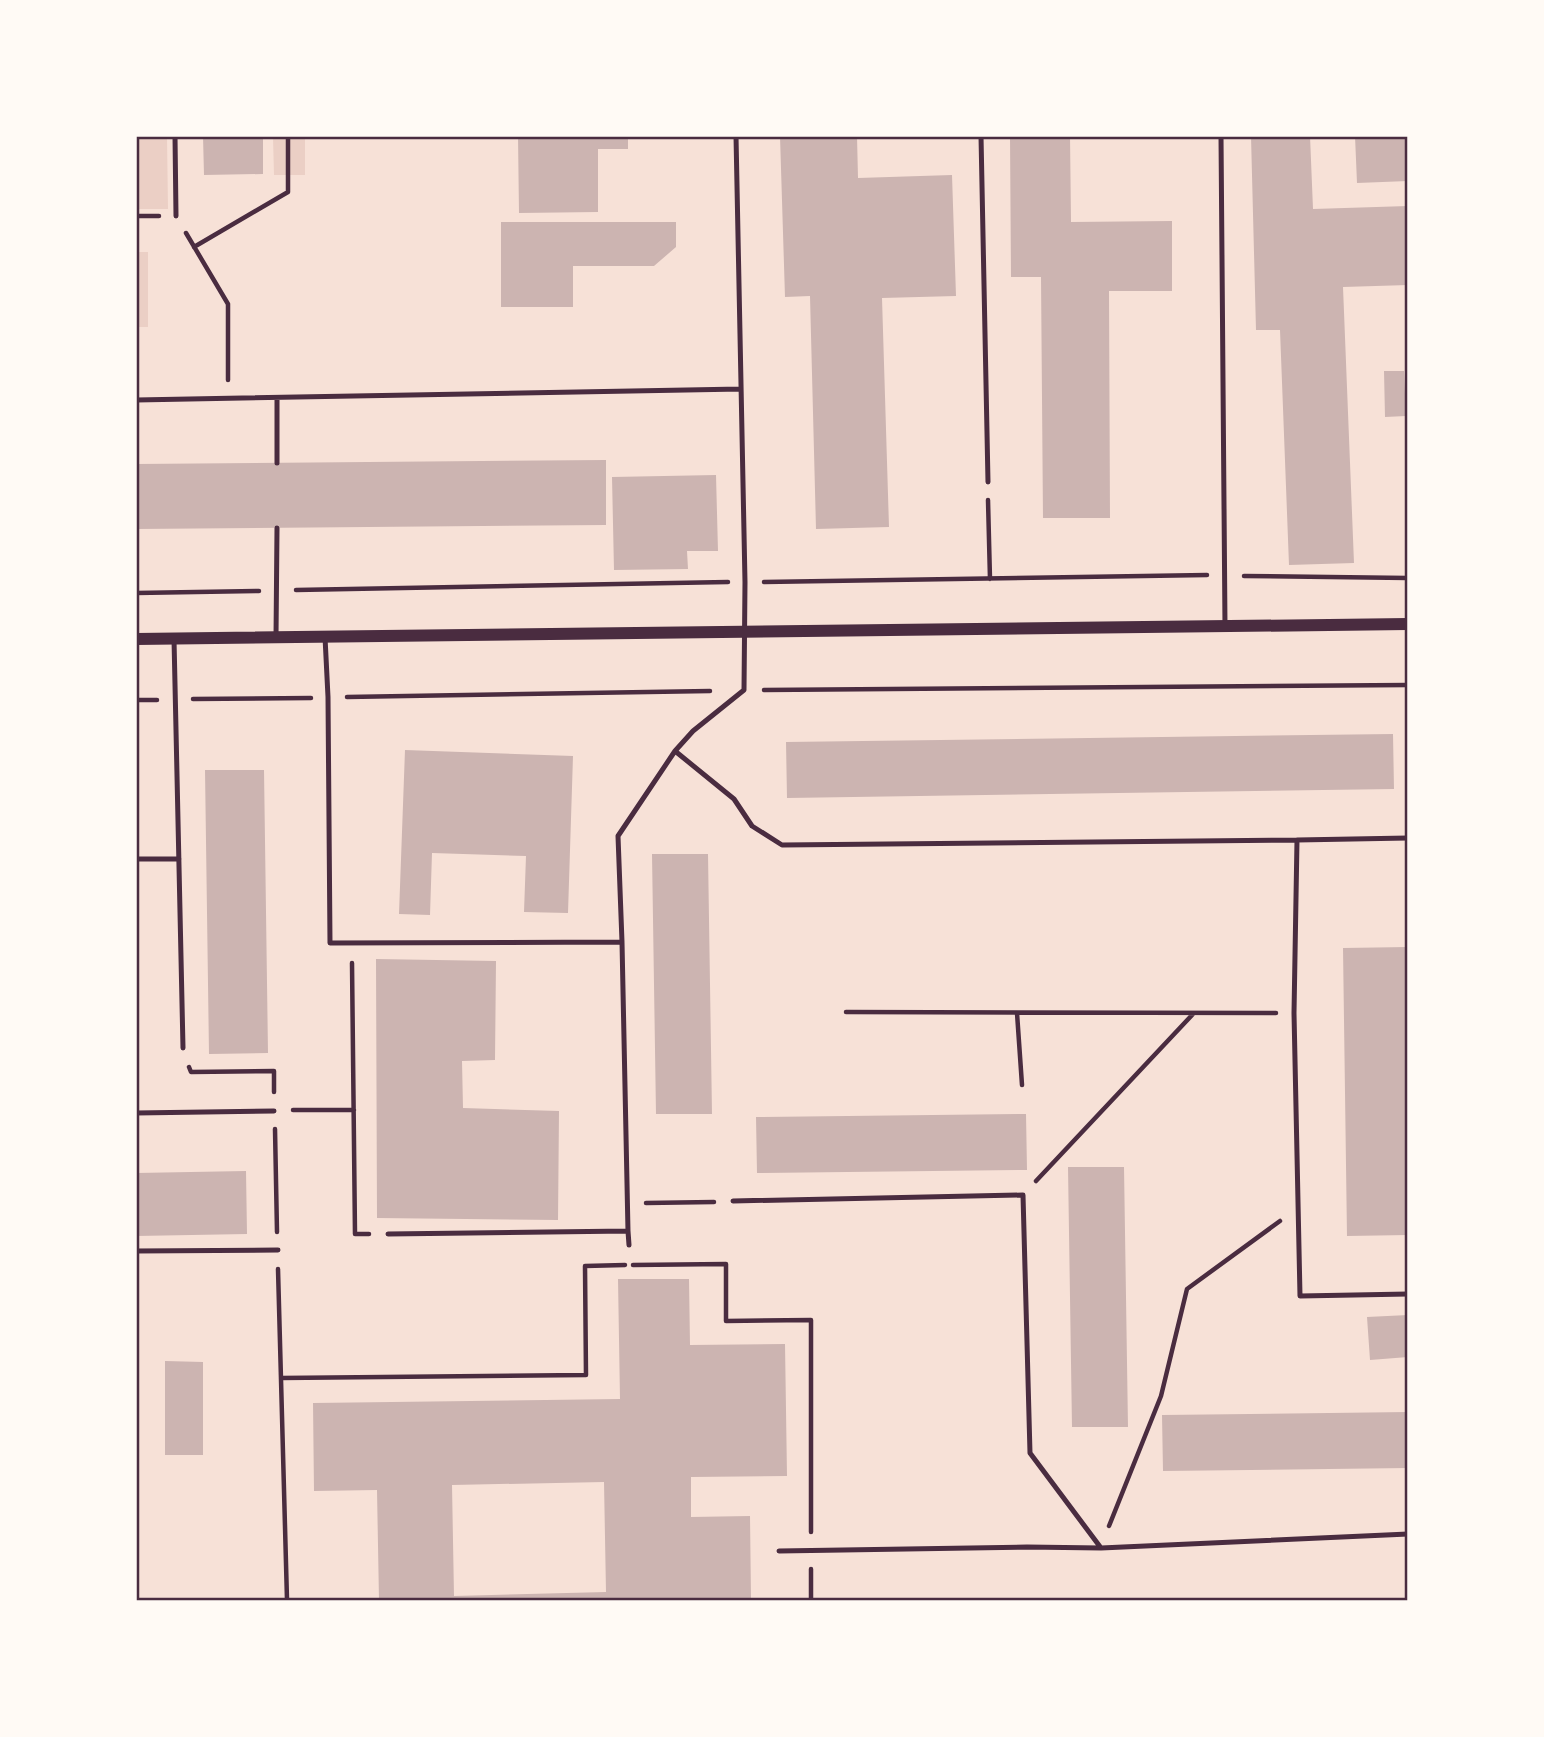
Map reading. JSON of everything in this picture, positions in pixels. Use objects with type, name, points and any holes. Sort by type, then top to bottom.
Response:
[{"type":"street","points":[[136,639],[1408,624]]},
{"type":"lane","points":[[175,136],[176,216]]},
{"type":"lane","points":[[629,1245],[618,836],[675,751],[693,731],[744,690],[746,633],[736,136]]},
{"type":"lane","points":[[981,136],[988,482]]},
{"type":"lane","points":[[1221,136],[1225,626]]},
{"type":"lane","points":[[136,401],[741,389]]},
{"type":"lane","points":[[277,398],[277,463]]},
{"type":"lane","points":[[276,638],[277,528]]},
{"type":"lane","points":[[325,637],[330,943],[622,942]]},
{"type":"lane","points":[[174,639],[183,1048]]},
{"type":"lane","points":[[675,751],[734,799],[752,826],[782,845],[1408,838]]},
{"type":"lane","points":[[1297,840],[1294,1013],[1300,1296],[1408,1294]]},
{"type":"lane","points":[[136,859],[179,859]]},
{"type":"lane","points":[[136,1112],[274,1111]]},
{"type":"lane","points":[[733,1201],[1023,1195],[1030,1453],[1101,1548]]},
{"type":"lane","points":[[388,1234],[628,1231]]},
{"type":"lane","points":[[136,1251],[278,1250]]},
{"type":"lane","points":[[779,1551],[1101,1548],[1408,1534]]},
{"type":"path","points":[[194,247],[288,192],[288,136]]},
{"type":"path","points":[[176,216],[228,304],[228,399]]},
{"type":"path","points":[[988,482],[990,579]]},
{"type":"path","points":[[136,593],[1155,575],[1408,578]]},
{"type":"path","points":[[136,700],[744,690],[1408,685]]},
{"type":"path","points":[[352,943],[355,1234],[388,1234]]},
{"type":"path","points":[[846,1012],[1294,1013]]},
{"type":"path","points":[[1017,1013],[1022,1085]]},
{"type":"path","points":[[1023,1195],[1194,1013]]},
{"type":"path","points":[[183,1048],[191,1072],[274,1071],[287,1601]]},
{"type":"path","points":[[274,1111],[354,1110]]},
{"type":"path","points":[[627,1203],[733,1201]]},
{"type":"path","points":[[1101,1548],[1161,1396],[1186,1289],[1298,1208]]},
{"type":"path","points":[[281,1378],[586,1375],[585,1266],[726,1264],[726,1321],[811,1320],[811,1601]]},
{"type":"shaded area","points":[[136,137],[167,137],[168,209],[137,209]]},
{"type":"shaded area","points":[[273,137],[305,137],[305,175],[274,175]]},
{"type":"shaded area","points":[[137,252],[148,252],[148,327],[137,327]]},
{"type":"building","points":[[203,136],[263,136],[263,174],[204,175]]},
{"type":"building","points":[[518,136],[628,136],[628,149],[598,149],[598,212],[519,213]]},
{"type":"building","points":[[780,136],[857,136],[858,178],[952,175],[956,296],[882,298],[889,527],[816,529],[810,296],[785,297]]},
{"type":"building","points":[[1010,136],[1070,136],[1071,222],[1172,221],[1172,291],[1109,291],[1110,518],[1043,518],[1041,277],[1011,277]]},
{"type":"building","points":[[1251,136],[1310,136],[1313,209],[1408,206],[1408,285],[1343,287],[1354,563],[1289,565],[1280,330],[1256,330]]},
{"type":"building","points":[[1355,136],[1406,136],[1408,181],[1357,183]]},
{"type":"building","points":[[501,222],[676,222],[676,247],[654,266],[573,266],[573,307],[501,307]]},
{"type":"building","points":[[1384,371],[1404,371],[1406,416],[1385,417]]},
{"type":"building","points":[[606,460],[606,525],[136,529],[136,464]]},
{"type":"building","points":[[716,475],[718,551],[687,551],[688,569],[614,570],[612,477]]},
{"type":"building","points":[[1393,734],[1394,789],[787,798],[786,742]]},
{"type":"building","points":[[405,750],[573,756],[568,913],[524,912],[526,856],[432,853],[430,915],[399,914]]},
{"type":"building","points":[[205,770],[264,770],[268,1053],[209,1054]]},
{"type":"building","points":[[652,854],[708,854],[712,1114],[656,1114]]},
{"type":"building","points":[[1408,947],[1408,1235],[1347,1236],[1343,948]]},
{"type":"building","points":[[376,959],[496,961],[495,1060],[462,1061],[463,1108],[559,1111],[558,1220],[377,1218]]},
{"type":"building","points":[[1026,1114],[1027,1170],[757,1173],[756,1117]]},
{"type":"building","points":[[1068,1167],[1124,1167],[1128,1427],[1072,1427]]},
{"type":"building","points":[[246,1171],[247,1234],[136,1236],[136,1173]]},
{"type":"building","points":[[618,1279],[689,1279],[690,1345],[785,1344],[787,1476],[691,1477],[691,1517],[750,1516],[751,1600],[379,1600],[377,1490],[314,1491],[313,1403],[620,1399]],"holes":[[[604,1482],[606,1592],[454,1596],[452,1485]]]},
{"type":"building","points":[[1408,1315],[1408,1357],[1370,1360],[1367,1317]]},
{"type":"building","points":[[165,1361],[203,1362],[203,1455],[165,1455]]},
{"type":"building","points":[[1408,1412],[1408,1468],[1163,1471],[1162,1415]]}]
